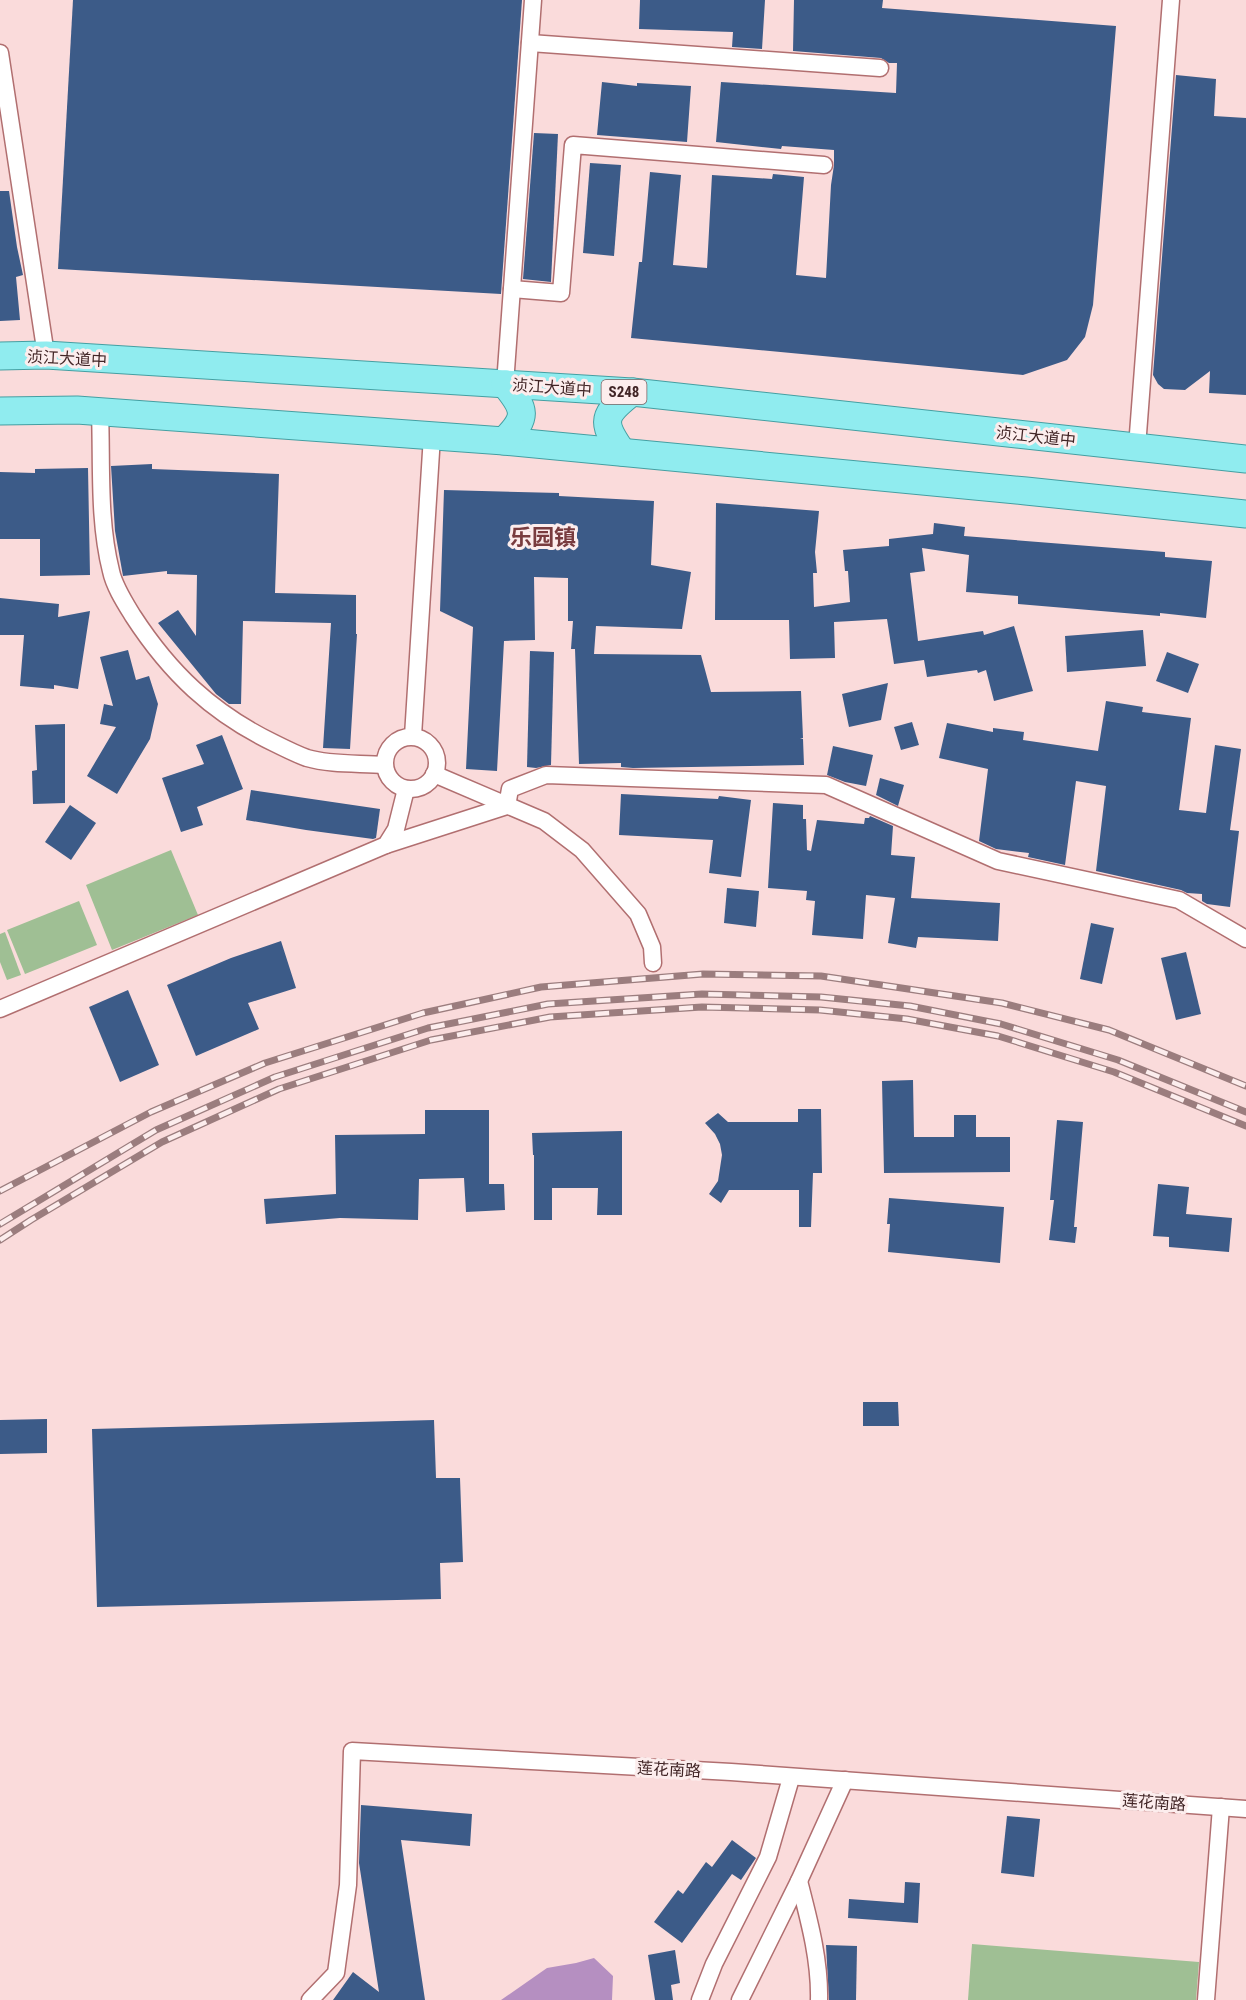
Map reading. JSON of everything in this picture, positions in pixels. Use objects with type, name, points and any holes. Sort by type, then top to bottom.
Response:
[{"type":"main road","name":"浈江大道中","points":[[0,356],[46,356],[632,392],[1246,459]]},
{"type":"main road","points":[[504,441],[518,426],[523,413],[519,403],[505,384]]},
{"type":"main road","points":[[622,452],[610,433],[608,416],[616,405],[632,392]]},
{"type":"main road","points":[[0,411],[100,412],[504,441],[1246,514]]},
{"type":"street","points":[[505,384],[532,0]]},
{"type":"street","points":[[1137,447],[1171,0]]},
{"type":"street","points":[[530,43],[880,68]]},
{"type":"street","points":[[0,53],[5,119],[46,356]]},
{"type":"street","points":[[512,289],[561,293],[573,145],[824,165]]},
{"type":"street","points":[[100,412],[103,530],[111,574],[136,620],[171,668],[213,706],[243,728],[278,745],[308,758],[384,765]]},
{"type":"street","points":[[413,736],[432,436]]},
{"type":"street","points":[[413,736],[422,739],[434,750],[437,767],[434,774],[422,786],[406,789],[392,781],[386,773],[385,755],[396,741],[413,736]]},
{"type":"street","points":[[434,774],[544,821],[582,850],[638,914],[652,947],[653,963]]},
{"type":"street","points":[[507,806],[510,789],[546,775],[826,785],[999,861],[1179,900],[1246,939]]},
{"type":"street","points":[[386,845],[396,829],[406,789]]},
{"type":"street","points":[[0,1009],[386,845],[507,806]]},
{"type":"street","name":"莲花南路","points":[[310,2000],[336,1974],[348,1885],[352,1751],[844,1780],[1246,1809]]},
{"type":"street","points":[[700,2000],[714,1964],[768,1857],[791,1778]]},
{"type":"street","points":[[740,2000],[799,1881],[844,1780]]},
{"type":"street","points":[[1206,2000],[1221,1807]]},
{"type":"street","points":[[799,1881],[812,1932],[819,1981],[819,2000]]},
{"type":"green space","points":[[171,850],[198,915],[112,950],[86,885]]},
{"type":"green space","points":[[79,901],[97,945],[25,974],[7,930]]},
{"type":"green space","points":[[5,932],[21,975],[7,980],[0,962],[0,934]]},
{"type":"green space","points":[[972,1944],[1199,1962],[1196,2000],[968,2000]]},
{"type":"shaded area","points":[[594,1958],[613,1976],[612,2000],[501,2000],[547,1968]]},
{"type":"building","points":[[73,0],[522,0],[501,294],[58,269]]},
{"type":"building","points":[[640,0],[765,0],[762,49],[732,47],[733,32],[639,29]]},
{"type":"building","points":[[794,0],[883,0],[882,8],[1116,26],[1093,305],[1085,337],[1067,360],[1023,375],[631,338],[639,262],[642,262],[650,172],[681,175],[673,265],[707,268],[712,175],[772,179],[773,174],[804,177],[796,275],[826,278],[834,150],[782,146],[781,149],[716,142],[721,82],[896,93],[897,63],[889,63],[881,58],[793,51]]},
{"type":"building","points":[[1176,75],[1216,79],[1214,116],[1246,118],[1246,395],[1209,393],[1210,371],[1185,390],[1164,389],[1153,375]]},
{"type":"building","points":[[602,82],[637,86],[637,83],[691,86],[687,142],[597,135]]},
{"type":"building","points":[[534,133],[558,134],[551,282],[523,279]]},
{"type":"building","points":[[590,163],[621,165],[614,256],[583,253]]},
{"type":"building","points":[[0,191],[9,191],[23,275],[16,277],[20,320],[0,321]]},
{"type":"building","points":[[152,464],[152,469],[279,474],[275,593],[356,595],[357,634],[350,749],[323,748],[331,623],[243,621],[241,704],[229,704],[216,694],[158,623],[178,610],[196,636],[197,575],[167,574],[167,571],[123,576],[115,531],[111,466]]},
{"type":"building","points":[[88,468],[90,575],[40,576],[40,539],[0,539],[0,472],[35,473],[35,469]]},
{"type":"building","points":[[444,490],[559,493],[559,496],[654,501],[651,565],[691,572],[682,629],[596,626],[594,654],[701,655],[711,692],[801,691],[803,738],[800,738],[803,739],[804,765],[633,768],[621,767],[621,763],[579,764],[575,649],[571,649],[573,621],[568,621],[568,578],[534,577],[535,640],[504,641],[497,771],[466,769],[473,627],[440,611]]},
{"type":"building","points":[[716,503],[819,511],[815,552],[817,573],[813,573],[814,607],[850,602],[848,571],[845,571],[843,550],[889,546],[889,539],[933,534],[934,523],[965,527],[964,536],[1165,552],[1165,557],[1212,561],[1206,618],[1018,604],[1018,596],[966,592],[969,555],[922,548],[925,571],[910,573],[918,641],[983,631],[984,635],[1014,626],[1033,691],[994,701],[986,670],[978,673],[977,670],[927,677],[924,660],[894,664],[887,619],[834,622],[835,658],[790,659],[789,620],[715,620]]},
{"type":"building","points":[[0,598],[59,604],[58,617],[90,611],[78,689],[54,685],[54,689],[20,686],[24,635],[0,635]]},
{"type":"building","points":[[1143,630],[1146,666],[1067,672],[1065,636]]},
{"type":"building","points":[[128,650],[136,680],[149,676],[158,704],[150,739],[117,794],[87,776],[116,727],[100,724],[104,704],[113,706],[100,657]]},
{"type":"building","points":[[530,651],[554,652],[551,765],[536,768],[527,767]]},
{"type":"building","points":[[1167,652],[1199,664],[1188,693],[1156,681]]},
{"type":"building","points":[[888,683],[881,720],[849,727],[842,694]]},
{"type":"building","points":[[1106,701],[1143,707],[1142,712],[1191,718],[1179,810],[1206,813],[1215,745],[1241,749],[1230,830],[1239,831],[1230,907],[1207,904],[1202,901],[1202,894],[1187,893],[1096,871],[1106,786],[1076,781],[1065,865],[1028,857],[1029,853],[996,849],[979,841],[988,769],[939,758],[947,723],[993,732],[993,728],[1024,732],[1023,740],[1098,751]]},
{"type":"building","points":[[912,722],[919,745],[901,750],[894,727]]},
{"type":"building","points":[[65,724],[65,803],[33,804],[32,771],[37,770],[35,725]]},
{"type":"building","points":[[222,735],[243,789],[197,807],[203,825],[181,832],[162,778],[204,764],[196,745]]},
{"type":"building","points":[[833,746],[873,755],[866,786],[845,782],[827,775]]},
{"type":"building","points":[[880,778],[904,785],[898,806],[876,795]]},
{"type":"building","points":[[251,790],[380,809],[376,838],[246,820]]},
{"type":"building","points":[[621,794],[718,799],[719,796],[751,800],[741,877],[709,873],[713,840],[619,835]]},
{"type":"building","points":[[773,803],[803,805],[807,850],[811,851],[817,820],[864,824],[865,818],[870,816],[893,826],[891,855],[915,857],[911,898],[1000,903],[998,941],[918,937],[916,948],[888,943],[895,898],[866,895],[863,939],[812,935],[815,901],[806,900],[807,891],[768,888]]},
{"type":"building","points":[[70,805],[96,823],[71,860],[45,842]]},
{"type":"building","points":[[727,888],[759,891],[756,927],[724,923]]},
{"type":"building","points":[[1091,923],[1114,928],[1102,984],[1080,979]]},
{"type":"building","points":[[281,941],[296,988],[248,1003],[259,1029],[196,1056],[167,985],[231,958]]},
{"type":"building","points":[[1186,952],[1201,1014],[1176,1020],[1161,958]]},
{"type":"building","points":[[128,990],[159,1065],[120,1082],[89,1007]]},
{"type":"building","points":[[913,1080],[914,1137],[954,1137],[954,1115],[976,1115],[976,1137],[1010,1137],[1010,1172],[884,1173],[882,1081]]},
{"type":"building","points":[[798,1109],[821,1109],[822,1173],[813,1173],[811,1227],[799,1227],[799,1190],[729,1190],[721,1203],[709,1194],[718,1181],[722,1155],[715,1134],[705,1123],[718,1113],[728,1122],[798,1122]]},
{"type":"building","points":[[425,1110],[489,1110],[489,1184],[504,1184],[505,1210],[466,1212],[464,1178],[419,1179],[418,1220],[340,1218],[266,1224],[264,1199],[336,1194],[335,1135],[425,1134]]},
{"type":"building","points":[[1057,1120],[1083,1122],[1074,1227],[1077,1227],[1075,1243],[1049,1240],[1054,1200],[1050,1200]]},
{"type":"building","points":[[622,1131],[622,1215],[597,1215],[598,1188],[552,1188],[552,1220],[534,1220],[532,1133]]},
{"type":"building","points":[[1158,1184],[1189,1187],[1186,1214],[1232,1218],[1229,1252],[1169,1247],[1169,1237],[1153,1236]]},
{"type":"building","points":[[889,1198],[1004,1207],[1000,1263],[888,1252]]},
{"type":"building","points":[[863,1402],[898,1402],[899,1426],[863,1426]]},
{"type":"building","points":[[47,1419],[47,1453],[0,1454],[0,1420]]},
{"type":"building","points":[[434,1420],[436,1478],[460,1478],[463,1562],[440,1563],[441,1599],[97,1607],[92,1429]]},
{"type":"building","points":[[361,1805],[472,1814],[470,1846],[401,1840],[425,2000],[333,2000],[353,1972],[379,1992],[359,1863]]},
{"type":"building","points":[[1007,1816],[1040,1819],[1034,1877],[1001,1873]]},
{"type":"building","points":[[732,1840],[756,1858],[741,1880],[732,1874],[682,1943],[654,1922],[678,1890],[683,1894],[706,1862],[712,1867]]},
{"type":"building","points":[[905,1882],[920,1883],[918,1923],[848,1918],[849,1899],[904,1903]]},
{"type":"building","points":[[826,1945],[857,1946],[856,2000],[829,2000]]},
{"type":"building","points":[[675,1950],[680,1983],[671,1985],[673,2000],[655,2000],[648,1955]]},
{"type":"railway","points":[[0,1191],[151,1112],[265,1063],[423,1013],[541,987],[703,974],[821,976],[1002,1003],[1109,1030],[1246,1086]]},
{"type":"railway","points":[[0,1224],[156,1130],[275,1077],[428,1028],[548,1004],[702,994],[821,997],[910,1006],[1001,1024],[1118,1060],[1246,1112]]},
{"type":"railway","points":[[0,1240],[162,1142],[279,1089],[431,1040],[550,1017],[702,1007],[820,1010],[907,1019],[998,1036],[1114,1072],[1246,1126]]},
{"type":"district","name":"乐园镇","points":[[543,537]]}]
